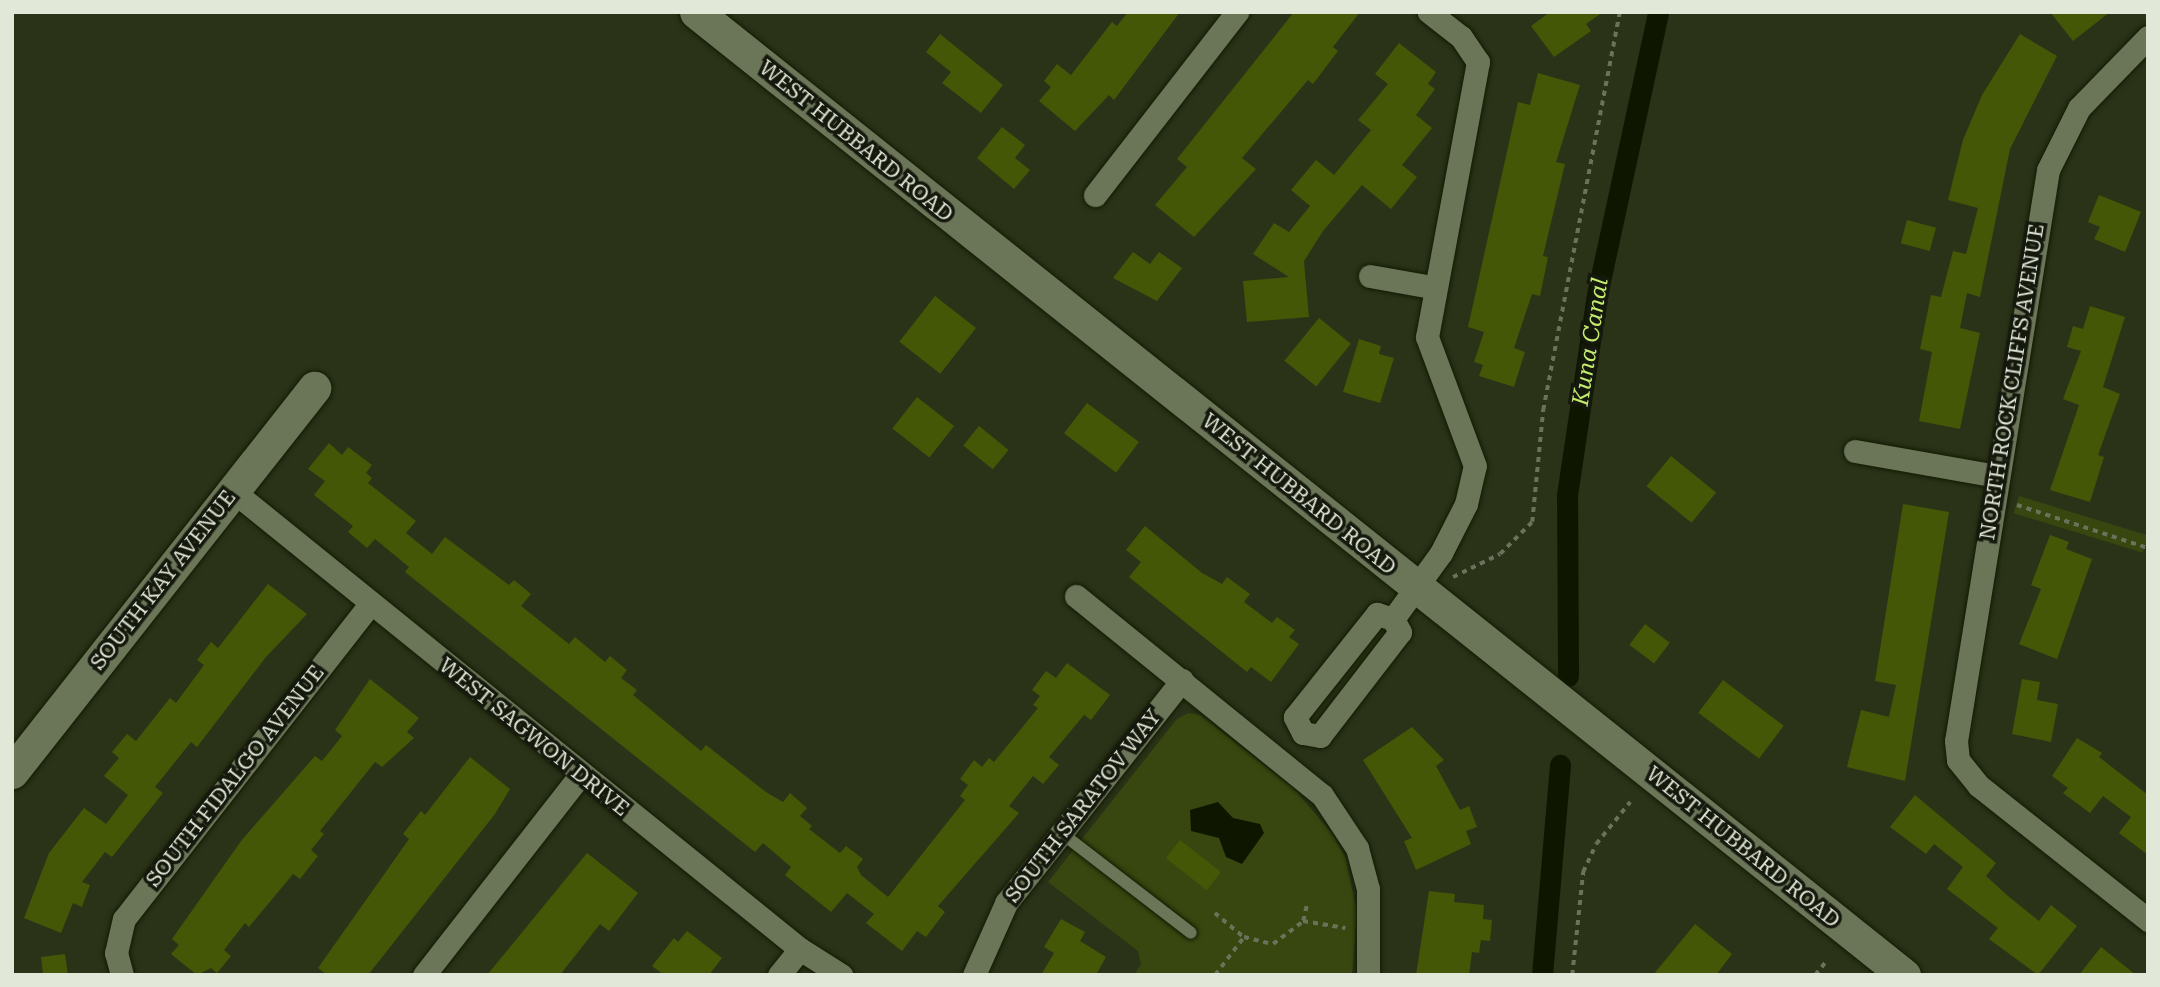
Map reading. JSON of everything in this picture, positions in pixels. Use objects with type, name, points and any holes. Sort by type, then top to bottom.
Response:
[{"type":"street","name":"WEST HUBBARD ROAD","points":[[696,12],[1903,975]]},
{"type":"street","points":[[1095,195],[1237,12]]},
{"type":"street","points":[[1282,759],[1303,733],[1320,736],[1400,632],[1393,619],[1416,587],[1466,504],[1475,466],[1457,410],[1430,356],[1432,288],[1478,62],[1461,37],[1429,12]]},
{"type":"street","name":"NORTH ROCK CLIFFS AVENUE","points":[[2148,37],[2079,108],[2048,170],[1956,741],[1958,760],[1979,786],[2148,920]]},
{"type":"street","points":[[1370,276],[1432,288]]},
{"type":"street","name":"SOUTH KAY AVENUE","points":[[12,772],[314,388]]},
{"type":"street","points":[[1856,452],[1997,476]]},
{"type":"street","name":"WEST SAGWON DRIVE","points":[[233,491],[369,605],[800,949],[841,975]]},
{"type":"street","points":[[1076,596],[1282,759],[1322,795],[1357,848],[1368,889],[1368,975]]},
{"type":"street","name":"SOUTH FIDALGO AVENUE","points":[[119,964],[124,919],[369,605]]},
{"type":"street","name":"SOUTH SARATOV WAY","points":[[974,975],[1006,903],[1182,680]]},
{"type":"street","points":[[424,975],[581,774]]},
{"type":"street","points":[[779,975],[800,949]]},
{"type":"lane","points":[[1060,832],[1192,933]]},
{"type":"path","points":[[1453,577],[1500,554],[1532,522],[1543,410],[1620,12]]},
{"type":"path","points":[[2014,504],[2148,548]]},
{"type":"path","points":[[1572,975],[1583,872],[1596,844],[1630,802]]},
{"type":"path","points":[[1215,914],[1244,937],[1273,944],[1303,921],[1307,904]]},
{"type":"path","points":[[1303,921],[1345,928]]},
{"type":"path","points":[[1215,975],[1244,937]]},
{"type":"path","points":[[1815,975],[1827,960]]},
{"type":"green space","points":[[2019,496],[2148,535],[2143,553],[2014,513]]},
{"type":"green space","points":[[1188,713],[1200,715],[1293,788],[1331,832],[1346,859],[1357,913],[1352,975],[1134,975],[1141,964],[1138,951],[1048,882],[1176,720]]},
{"type":"shaded area","points":[[1218,802],[1233,818],[1260,824],[1264,833],[1242,864],[1226,857],[1219,838],[1191,831],[1190,810]]},
{"type":"building","points":[[1128,12],[1180,12],[1114,100],[1109,95],[1075,131],[1039,101],[1051,87],[1044,81],[1057,64],[1071,75],[1112,22],[1117,26]]},
{"type":"building","points":[[1294,12],[1360,12],[1333,47],[1338,51],[1313,84],[1308,80],[1242,158],[1256,169],[1194,237],[1155,205],[1187,167],[1177,159]]},
{"type":"building","points":[[1550,12],[1603,12],[1586,24],[1591,31],[1554,57],[1531,26]]},
{"type":"building","points":[[2050,12],[2110,12],[2073,41]]},
{"type":"building","points":[[940,34],[1003,85],[981,113],[942,83],[951,72],[926,52]]},
{"type":"building","points":[[2020,34],[2057,56],[2010,149],[1980,297],[1967,293],[1960,328],[1980,333],[1960,429],[1919,421],[1932,352],[1920,349],[1931,295],[1941,297],[1953,251],[1966,254],[1978,208],[1948,200],[1963,140],[1982,95]]},
{"type":"building","points":[[1399,43],[1436,72],[1428,84],[1435,89],[1416,115],[1432,128],[1402,165],[1417,177],[1391,209],[1362,185],[1323,231],[1304,261],[1309,317],[1247,322],[1243,281],[1289,277],[1253,254],[1274,223],[1289,232],[1310,206],[1291,190],[1316,160],[1334,175],[1371,130],[1358,120],[1388,84],[1375,74]]},
{"type":"building","points":[[1538,73],[1580,85],[1556,162],[1565,164],[1543,256],[1548,257],[1540,296],[1532,294],[1514,348],[1525,352],[1514,387],[1479,376],[1483,365],[1474,362],[1484,332],[1468,327],[1518,102],[1530,105]]},
{"type":"building","points":[[1002,127],[1025,145],[1015,158],[1030,170],[1014,189],[977,158]]},
{"type":"building","points":[[2099,195],[2141,212],[2125,252],[2094,239],[2100,227],[2088,222]]},
{"type":"building","points":[[1907,220],[1936,228],[1930,251],[1901,243]]},
{"type":"building","points":[[1133,252],[1150,264],[1159,252],[1182,268],[1157,301],[1113,278]]},
{"type":"building","points":[[935,296],[976,328],[940,374],[899,342]]},
{"type":"building","points":[[2090,306],[2125,317],[2103,387],[2120,394],[2098,455],[2104,457],[2090,502],[2050,490],[2079,405],[2063,399],[2081,351],[2067,347],[2073,326],[2083,329]]},
{"type":"building","points":[[1319,318],[1351,344],[1316,387],[1284,361]]},
{"type":"building","points":[[1359,339],[1381,346],[1379,354],[1394,358],[1380,403],[1343,392]]},
{"type":"building","points":[[917,397],[954,426],[929,457],[892,429]]},
{"type":"building","points":[[1087,403],[1139,442],[1116,472],[1064,433]]},
{"type":"building","points":[[979,426],[1009,450],[993,469],[963,445]]},
{"type":"building","points":[[329,443],[342,455],[348,447],[372,465],[366,473],[372,478],[368,483],[416,521],[406,533],[432,554],[445,537],[509,585],[514,580],[531,594],[521,606],[569,644],[575,637],[605,662],[610,656],[627,670],[621,678],[637,690],[633,695],[701,751],[706,745],[783,802],[790,793],[807,808],[800,816],[812,826],[809,829],[840,853],[846,846],[863,859],[857,867],[861,875],[888,897],[965,800],[960,796],[968,785],[960,779],[974,760],[982,767],[989,758],[994,762],[1038,708],[1033,705],[1040,696],[1032,690],[1046,671],[1056,678],[1067,663],[1110,695],[1091,720],[1084,715],[1049,757],[1059,765],[1043,784],[1033,776],[1009,806],[1019,813],[938,906],[945,912],[926,937],[917,931],[902,951],[866,923],[874,914],[847,893],[831,912],[785,875],[791,867],[763,843],[755,852],[405,572],[409,567],[375,539],[367,548],[348,532],[353,526],[314,495],[325,481],[308,469]]},
{"type":"building","points":[[1671,456],[1716,493],[1692,523],[1646,486]]},
{"type":"building","points":[[1903,504],[1949,512],[1905,781],[1847,767],[1861,710],[1889,717],[1896,685],[1875,681]]},
{"type":"building","points":[[1145,526],[1202,573],[1222,584],[1227,577],[1250,594],[1244,602],[1272,623],[1277,617],[1295,630],[1289,637],[1299,644],[1271,682],[1251,667],[1247,672],[1129,577],[1141,562],[1126,550]]},
{"type":"building","points":[[2050,535],[2069,542],[2066,549],[2092,559],[2057,659],[2019,644],[2041,589],[2031,585]]},
{"type":"building","points":[[268,584],[307,614],[266,657],[197,747],[191,742],[155,787],[163,793],[112,857],[105,852],[82,882],[90,885],[82,907],[73,903],[61,933],[24,918],[49,853],[84,808],[106,824],[128,795],[104,776],[119,758],[112,752],[127,734],[136,741],[170,698],[176,703],[204,665],[197,660],[211,642],[218,648]]},
{"type":"building","points":[[1645,624],[1670,643],[1654,663],[1629,645]]},
{"type":"building","points":[[370,679],[419,718],[407,732],[414,738],[382,767],[375,762],[320,831],[324,834],[311,850],[318,856],[300,879],[293,874],[249,927],[245,923],[224,950],[231,956],[217,973],[211,968],[197,975],[171,954],[179,945],[172,939],[241,841],[315,756],[322,761],[342,736],[335,730]]},
{"type":"building","points":[[2022,679],[2040,682],[2037,700],[2058,704],[2051,742],[2012,734]]},
{"type":"building","points":[[1723,680],[1784,726],[1759,758],[1698,713]]},
{"type":"building","points":[[1412,727],[1444,760],[1436,766],[1460,810],[1469,806],[1477,827],[1466,831],[1471,844],[1416,870],[1404,841],[1412,838],[1363,760]]},
{"type":"building","points":[[2077,738],[2102,753],[2099,757],[2148,795],[2148,855],[2119,833],[2131,817],[2103,796],[2090,813],[2063,793],[2068,788],[2052,776]]},
{"type":"building","points":[[470,757],[510,789],[495,814],[368,975],[327,975],[318,968],[409,839],[403,834],[421,811],[425,815]]},
{"type":"building","points":[[1915,795],[1996,863],[1986,876],[2008,896],[2039,921],[2051,905],[2077,926],[2038,975],[1989,939],[1998,928],[1947,889],[1963,867],[1934,844],[1926,854],[1890,827]]},
{"type":"building","points":[[1180,840],[1221,872],[1207,890],[1166,858]]},
{"type":"building","points":[[587,853],[638,893],[609,931],[600,924],[560,975],[487,975]]},
{"type":"building","points":[[1429,891],[1455,894],[1454,902],[1484,905],[1483,919],[1492,920],[1490,941],[1481,940],[1479,953],[1472,952],[1469,975],[1416,975]]},
{"type":"building","points":[[1061,919],[1085,932],[1080,941],[1106,957],[1096,975],[1041,975],[1054,953],[1044,947]]},
{"type":"building","points":[[1695,924],[1732,954],[1716,975],[1653,975]]},
{"type":"building","points":[[687,931],[722,958],[709,975],[664,975],[652,966],[674,938],[678,942]]},
{"type":"building","points":[[2101,947],[2136,975],[2079,975]]},
{"type":"building","points":[[65,954],[68,975],[43,975],[41,957]]},
{"type":"waterway","name":"Kuna Canal","points":[[1568,676],[1567,495],[1597,295],[1658,12]]},
{"type":"waterway","name":"Kuna Canal","points":[[1542,975],[1560,765]]}]
